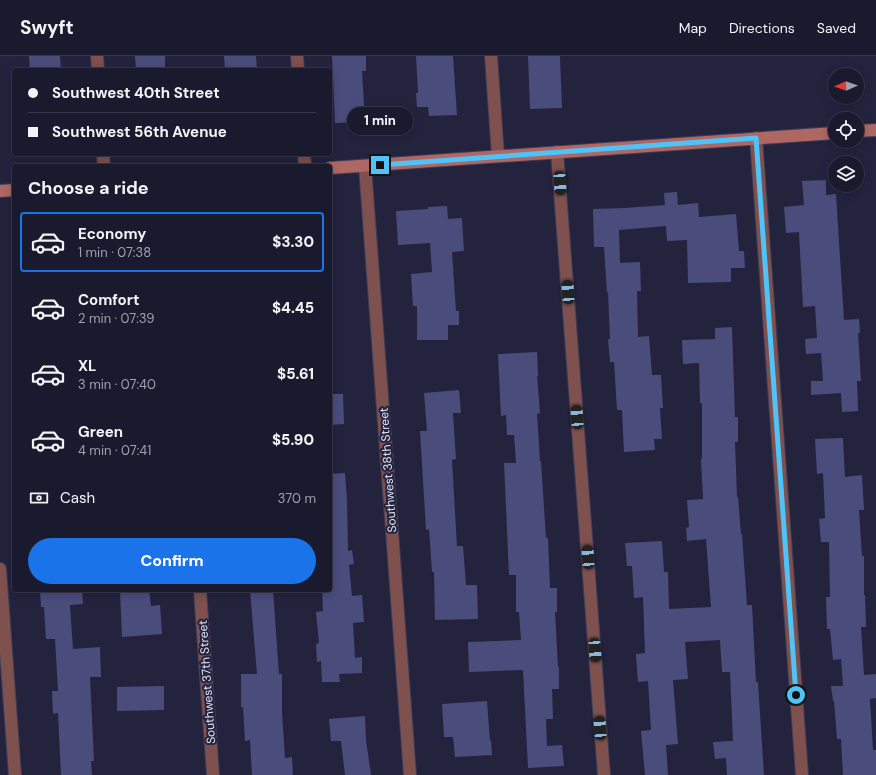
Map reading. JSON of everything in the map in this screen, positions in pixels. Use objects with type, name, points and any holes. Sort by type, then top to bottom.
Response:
[{"type":"street","points":[[98,56],[98,68]]},
{"type":"street","points":[[297,56],[298,68]]},
{"type":"street","points":[[491,56],[498,156]]},
{"type":"street","points":[[864,131],[876,130]]},
{"type":"street","points":[[332,168],[828,133]]},
{"type":"street","points":[[756,138],[802,775]]},
{"type":"street","points":[[557,152],[604,775]]},
{"type":"street","name":"Southwest 38th Street","points":[[365,166],[410,775]]},
{"type":"street","points":[[0,191],[12,190]]},
{"type":"street","points":[[0,569],[15,775]]},
{"type":"street","name":"Southwest 37th Street","points":[[200,592],[213,775]]},
{"type":"building","points":[[29,56],[60,56],[61,68],[30,68]]},
{"type":"building","points":[[135,56],[165,56],[165,68],[136,68]]},
{"type":"building","points":[[224,56],[256,56],[257,68],[225,68]]},
{"type":"building","points":[[332,56],[366,56],[366,71],[362,71],[365,122],[335,123]]},
{"type":"building","points":[[416,56],[453,56],[457,115],[429,116],[428,107],[417,107],[416,93],[418,93]]},
{"type":"building","points":[[528,56],[560,56],[562,108],[530,109]]},
{"type":"building","points":[[826,180],[826,195],[836,194],[844,320],[859,319],[860,333],[858,333],[861,381],[857,381],[858,411],[842,412],[841,393],[811,395],[811,381],[823,381],[821,353],[806,354],[805,339],[817,338],[815,306],[803,307],[799,232],[786,233],[784,207],[804,205],[802,181]]},
{"type":"building","points":[[677,192],[678,205],[698,203],[699,217],[736,214],[739,251],[744,251],[745,268],[731,268],[731,282],[688,283],[687,240],[667,241],[666,226],[619,230],[620,263],[640,262],[641,291],[637,291],[638,337],[649,336],[652,375],[661,375],[663,408],[660,408],[662,439],[654,439],[655,450],[624,452],[622,410],[617,410],[614,362],[610,362],[608,339],[610,339],[608,292],[607,293],[604,247],[594,247],[593,209],[665,205],[664,193]]},
{"type":"building","points":[[447,206],[448,219],[462,218],[464,251],[452,252],[456,311],[459,311],[459,325],[448,325],[448,340],[417,340],[417,306],[413,306],[411,274],[432,272],[430,243],[398,245],[396,211]]},
{"type":"building","points":[[732,327],[735,417],[738,417],[738,442],[735,442],[737,497],[742,534],[747,605],[752,605],[756,682],[758,682],[764,775],[727,775],[726,758],[715,759],[713,742],[733,741],[730,672],[722,672],[720,640],[685,642],[688,679],[673,680],[678,744],[666,745],[668,775],[645,775],[641,731],[651,730],[648,681],[638,682],[636,654],[645,653],[643,597],[634,598],[632,566],[627,566],[625,543],[662,541],[664,572],[668,572],[669,609],[711,607],[706,539],[687,541],[686,528],[689,527],[687,500],[703,499],[701,459],[702,403],[700,403],[699,363],[683,364],[682,340],[715,339],[715,328]]},
{"type":"building","points":[[537,352],[540,413],[537,414],[546,538],[548,538],[550,588],[557,588],[557,612],[555,612],[559,689],[552,689],[553,719],[546,719],[547,746],[562,745],[564,766],[528,768],[523,670],[469,672],[468,642],[521,640],[519,612],[516,612],[516,575],[509,575],[504,463],[516,463],[514,435],[507,435],[506,415],[501,416],[498,354]]},
{"type":"building","points":[[459,390],[461,413],[453,413],[456,459],[452,460],[457,546],[463,546],[466,585],[477,585],[478,619],[435,620],[434,572],[432,572],[429,529],[426,530],[420,431],[427,431],[424,393]]},
{"type":"building","points":[[332,394],[343,394],[344,424],[332,425]]},
{"type":"building","points":[[843,438],[845,477],[862,475],[864,510],[859,510],[862,556],[864,556],[866,627],[861,627],[864,675],[876,674],[876,698],[870,699],[873,750],[876,750],[876,775],[843,775],[841,739],[837,739],[834,701],[831,686],[843,686],[841,659],[833,660],[830,629],[827,629],[826,597],[830,597],[829,542],[821,542],[819,519],[825,518],[823,473],[817,474],[815,439]]},
{"type":"building","points":[[345,473],[348,551],[352,550],[354,564],[349,565],[352,596],[362,595],[364,622],[353,623],[355,658],[362,657],[362,673],[339,674],[340,682],[322,682],[321,661],[317,662],[316,644],[319,643],[316,612],[323,611],[322,592],[332,592],[332,474]]},
{"type":"building","points":[[40,592],[82,592],[83,604],[70,605],[73,649],[100,647],[101,677],[90,677],[94,761],[91,761],[92,775],[61,775],[58,713],[53,714],[52,691],[58,691],[55,639],[46,639],[44,607],[41,607]]},
{"type":"building","points":[[120,592],[149,592],[151,606],[160,605],[162,634],[122,637]]},
{"type":"building","points":[[250,592],[273,592],[279,674],[282,674],[282,712],[285,758],[292,757],[293,775],[252,775],[250,740],[245,741],[243,707],[241,707],[241,674],[257,674]]},
{"type":"building","points":[[164,686],[164,710],[117,711],[117,687]]},
{"type":"building","points":[[487,701],[492,755],[455,757],[453,737],[444,737],[442,704]]},
{"type":"building","points":[[365,716],[366,740],[371,775],[345,775],[341,741],[331,741],[329,719]]},
{"type":"route","points":[[380,165],[756,138],[796,695]]}]
